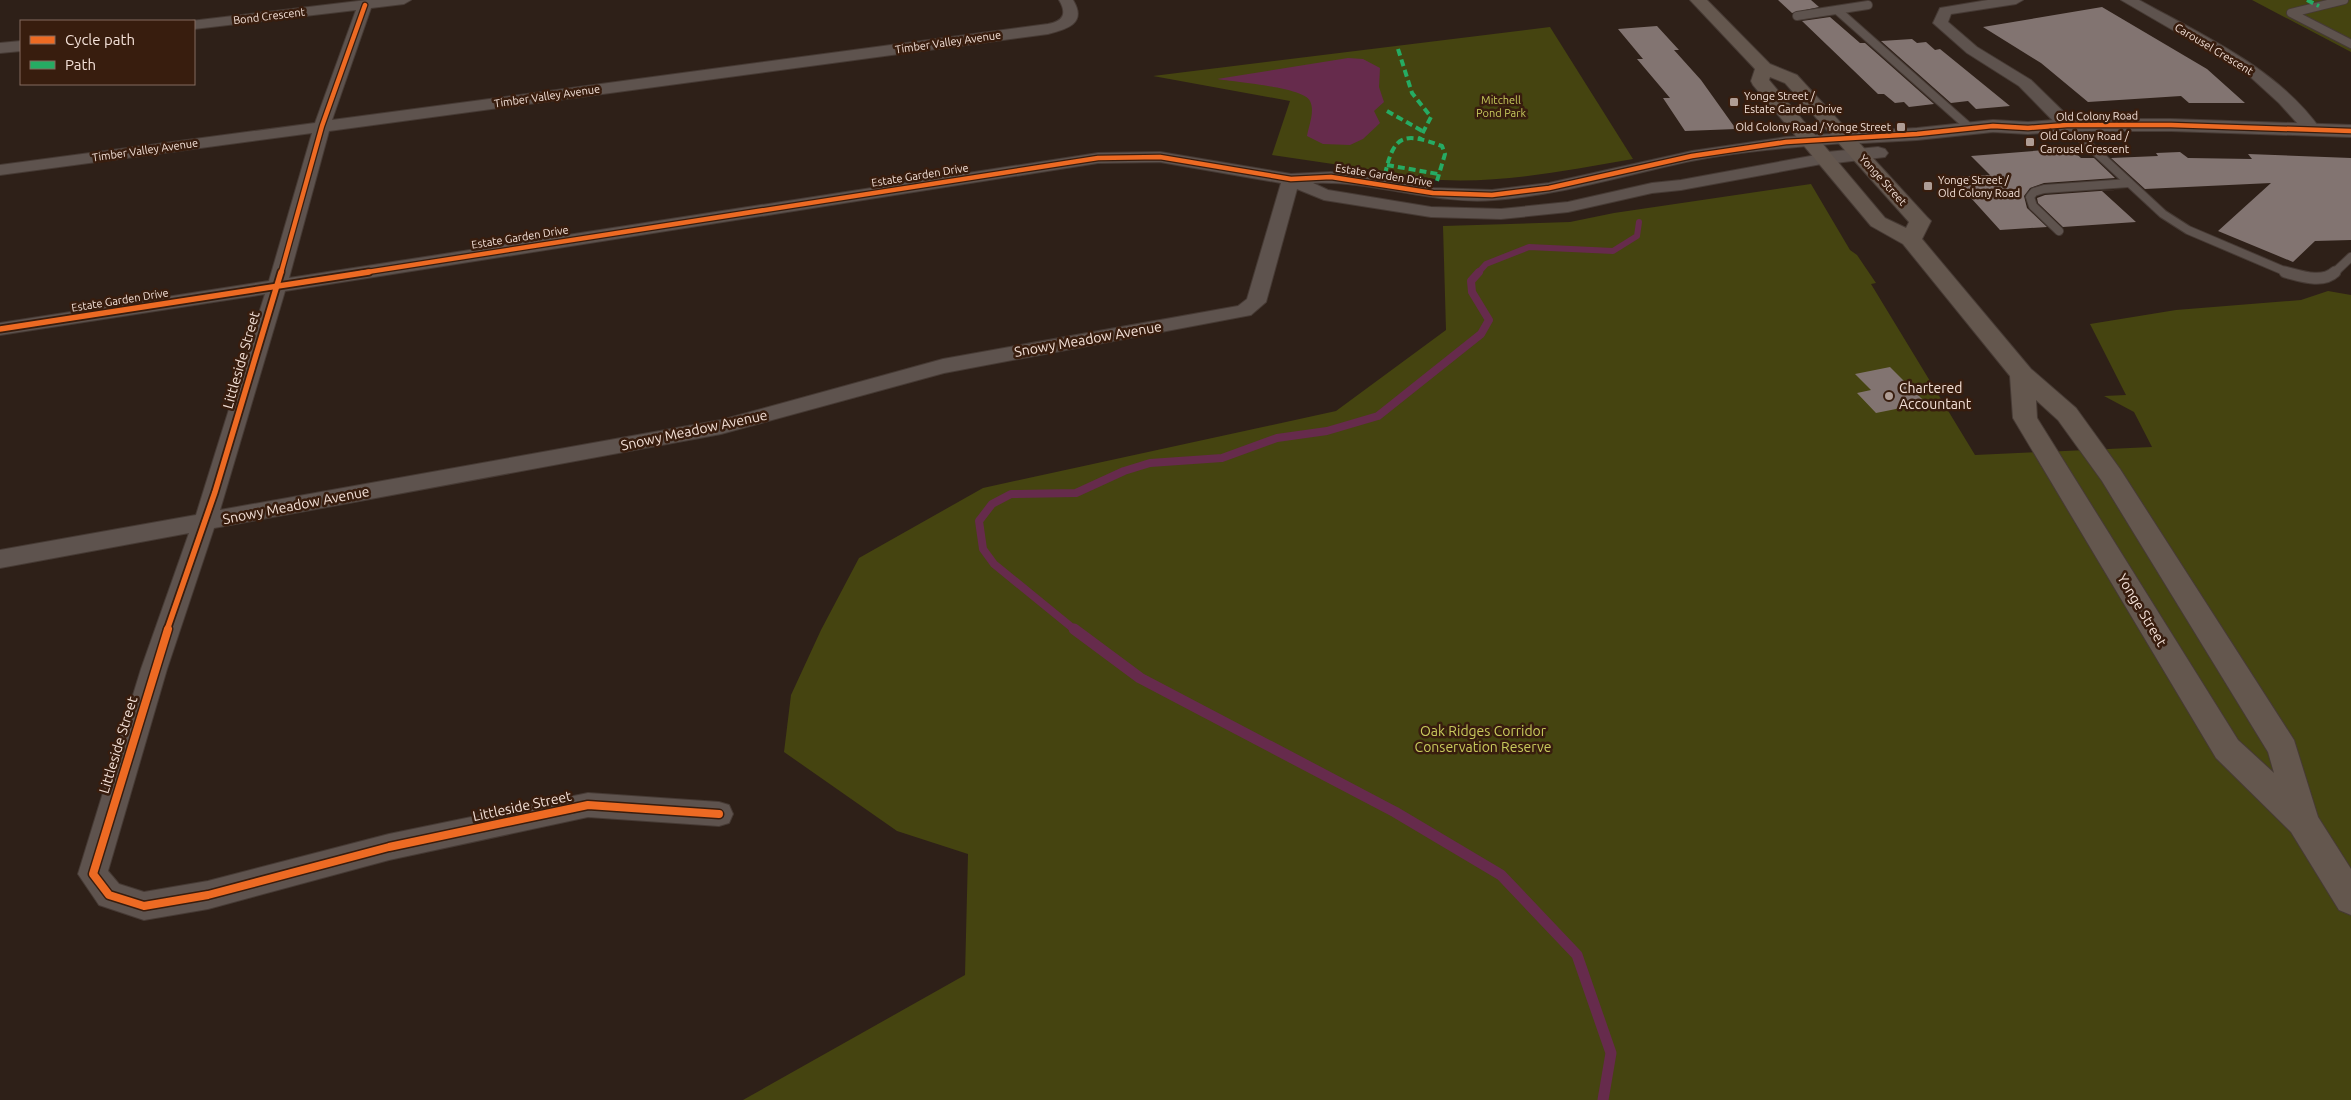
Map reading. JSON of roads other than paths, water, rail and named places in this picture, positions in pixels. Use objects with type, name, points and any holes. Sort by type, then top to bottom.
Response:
[{"type":"main road","name":"Yonge Street","points":[[1698,0],[1764,68],[1791,79],[1920,221],[1911,239]]},
{"type":"main road","name":"Yonge Street","points":[[1764,68],[1760,82],[1827,158],[1878,222],[1911,239],[2022,375],[2067,414],[2111,475],[2283,749],[2303,822]]},
{"type":"main road","name":"Yonge Street","points":[[2022,375],[2025,418],[2227,749],[2303,822],[2351,899]]},
{"type":"street","name":"Bond Crescent","points":[[195,25],[404,0]]},
{"type":"street","name":"Timber Valley Avenue","points":[[0,170],[1048,29],[1062,26],[1072,17],[1072,10],[1066,0]]},
{"type":"street","points":[[2016,0],[1945,12],[1940,23],[1972,50],[2025,83],[2067,125]]},
{"type":"street","name":"Carousel Crescent","points":[[2128,0],[2251,69],[2314,130]]},
{"type":"street","name":"Littleside Street","points":[[365,5],[322,126],[277,285],[206,522],[154,669],[93,874],[109,895],[144,906],[208,895],[389,847],[588,805],[719,814]]},
{"type":"street","points":[[0,48],[20,46]]},
{"type":"street","name":"Old Colony Road","points":[[1845,138],[1993,126],[2028,128],[2067,125],[2171,125],[2351,131]]},
{"type":"street","name":"Old Colony Road","points":[[1827,158],[2008,138],[2028,128]]},
{"type":"street","name":"Estate Garden Drive","points":[[0,328],[1098,158],[1160,156],[1291,179],[1331,177],[1433,193],[1492,195],[1549,188],[1692,156],[1811,140],[1845,138]]},
{"type":"street","points":[[1692,156],[1717,177]]},
{"type":"street","name":"Estate Garden Drive","points":[[1291,179],[1324,195],[1431,212],[1501,214],[1568,206],[1652,188],[1681,185],[1827,158]]},
{"type":"street","name":"Snowy Meadow Avenue","points":[[0,559],[721,427],[943,366],[1244,311],[1256,302],[1291,179]]},
{"type":"lane","points":[[2344,0],[2291,13],[2351,44]]},
{"type":"lane","points":[[1797,16],[1868,6]]},
{"type":"lane","points":[[1837,10],[1970,128]]},
{"type":"lane","points":[[2067,125],[2129,184],[2178,225],[2284,272],[2307,277],[2326,277],[2351,257]]},
{"type":"lane","points":[[2059,231],[2031,203],[2030,196],[2034,192],[2046,189],[2129,184]]},
{"type":"waterway","points":[[1478,273],[1486,264],[1529,247],[1613,251],[1637,236],[1639,222]]},
{"type":"waterway","points":[[1075,630],[994,564],[983,549],[979,521],[992,504],[1011,494],[1076,493],[1124,471],[1150,463],[1222,458],[1277,438],[1327,431],[1378,416],[1481,334],[1489,320],[1472,292],[1471,281],[1479,272]]},
{"type":"waterway","points":[[1074,629],[1140,678],[1395,812],[1501,875],[1577,955],[1611,1053],[1603,1100]]},
{"type":"place","name":"Yonge Street / Estate Garden Drive","points":[[1734,102]]},
{"type":"place","name":"Old Colony Road / Yonge Street","points":[[1901,127]]},
{"type":"place","name":"Old Colony Road / Carousel Crescent","points":[[2030,142]]},
{"type":"place","name":"Yonge Street / Old Colony Road","points":[[1928,186]]},
{"type":"place","name":"Chartered Accountant","points":[[1889,396]]},
{"type":"park label","name":"Mitchell Pond Park","points":[[1501,106]]},
{"type":"park label","name":"Oak Ridges Corridor Conservation Reserve","points":[[1483,740]]}]
